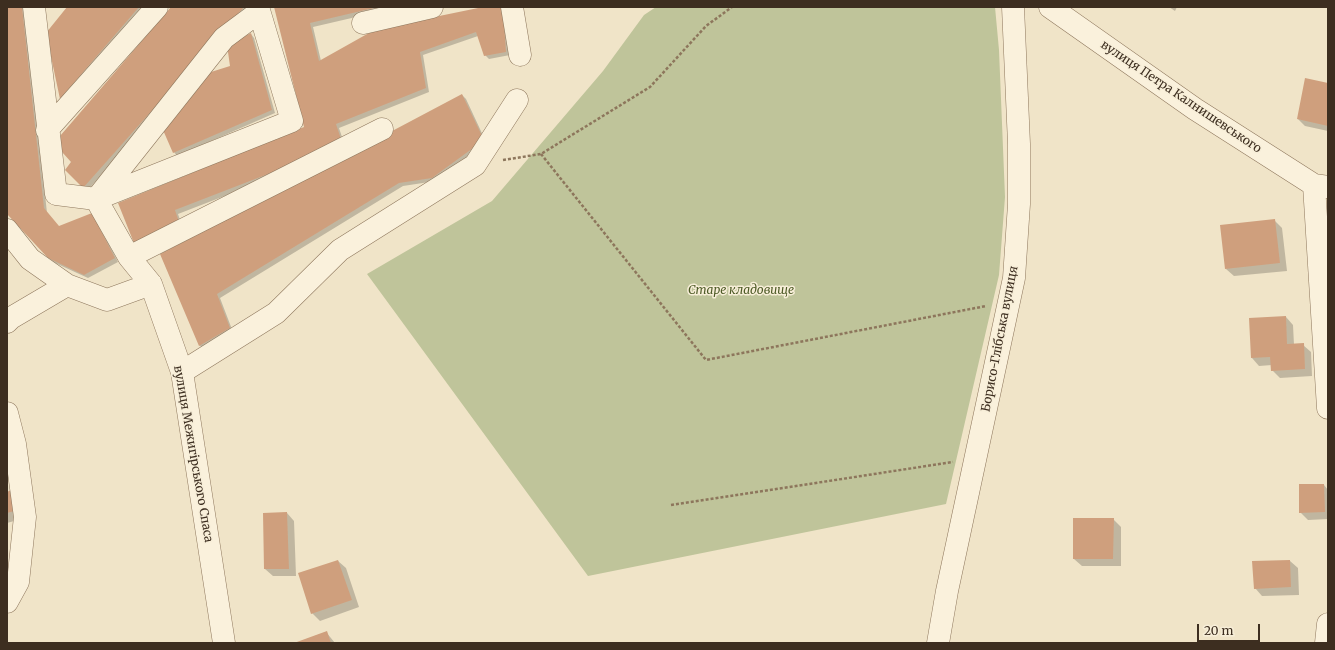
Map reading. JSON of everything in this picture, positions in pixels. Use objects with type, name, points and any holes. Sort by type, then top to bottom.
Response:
[{"type":"street","points":[[47,130],[158,7]]},
{"type":"street","points":[[363,23],[432,7]]},
{"type":"street","points":[[512,7],[520,56]]},
{"type":"street","name":"Борисо-Глібська вулиця","points":[[938,643],[947,591],[1014,278],[1019,204],[1013,7]]},
{"type":"street","points":[[39,11],[47,130],[56,194],[96,199],[292,121],[259,9],[224,38],[96,199]]},
{"type":"street","name":"вулиця Петра Калнишевського","points":[[1061,9],[1195,109],[1321,186],[1328,408]]},
{"type":"street","points":[[182,372],[276,313],[340,250],[475,165],[517,100]]},
{"type":"street","points":[[129,257],[382,129]]},
{"type":"street","name":"вулиця Межигірського Спаса","points":[[96,199],[129,257],[151,284],[182,372],[224,643]]},
{"type":"street","points":[[7,230],[30,259],[67,285],[107,300],[151,284]]},
{"type":"street","points":[[7,322],[11,318],[67,285]]},
{"type":"street","points":[[7,412],[15,444],[25,517],[18,582],[7,602]]},
{"type":"street","points":[[1326,643],[1328,624]]},
{"type":"path","points":[[475,165],[541,154],[650,87],[706,26],[732,7]]},
{"type":"path","points":[[541,154],[706,360],[1009,301]]},
{"type":"path","points":[[671,505],[976,459]]},
{"type":"green space","name":"Старе кладовище","points":[[656,7],[995,7],[999,50],[1005,197],[999,275],[946,504],[588,576],[367,274],[492,201],[603,71],[644,15]]},
{"type":"building","points":[[7,7],[22,7],[44,208],[59,226],[92,213],[115,258],[84,275],[48,258],[7,214]]},
{"type":"building","points":[[67,7],[139,7],[60,99],[46,33]]},
{"type":"building","points":[[171,7],[244,7],[83,188],[65,170],[71,162],[54,143]]},
{"type":"building","points":[[274,7],[378,7],[310,23],[319,61],[376,29],[483,7],[503,7],[506,52],[484,56],[476,32],[420,52],[426,88],[336,124],[343,145],[175,210],[179,222],[134,243],[118,203],[304,127]]},
{"type":"building","points":[[251,33],[272,110],[173,153],[163,130],[193,91],[211,72],[230,66],[227,45]]},
{"type":"building","points":[[1305,78],[1328,83],[1328,126],[1297,119]]},
{"type":"building","points":[[462,94],[484,140],[432,178],[399,183],[217,294],[230,328],[199,346],[160,254]]},
{"type":"building","points":[[1275,219],[1280,263],[1225,269],[1220,225]]},
{"type":"building","points":[[1286,316],[1287,344],[1304,343],[1305,369],[1271,371],[1270,357],[1251,358],[1249,318]]},
{"type":"building","points":[[1299,484],[1324,484],[1325,512],[1299,513]]},
{"type":"building","points":[[11,490],[18,510],[7,513],[7,492]]},
{"type":"building","points":[[287,512],[289,569],[264,569],[263,513]]},
{"type":"building","points":[[1073,518],[1114,518],[1113,559],[1073,559]]},
{"type":"building","points":[[338,560],[352,600],[311,614],[298,573]]},
{"type":"building","points":[[1290,560],[1291,587],[1254,589],[1252,561]]},
{"type":"building","points":[[327,631],[331,643],[294,643]]}]
